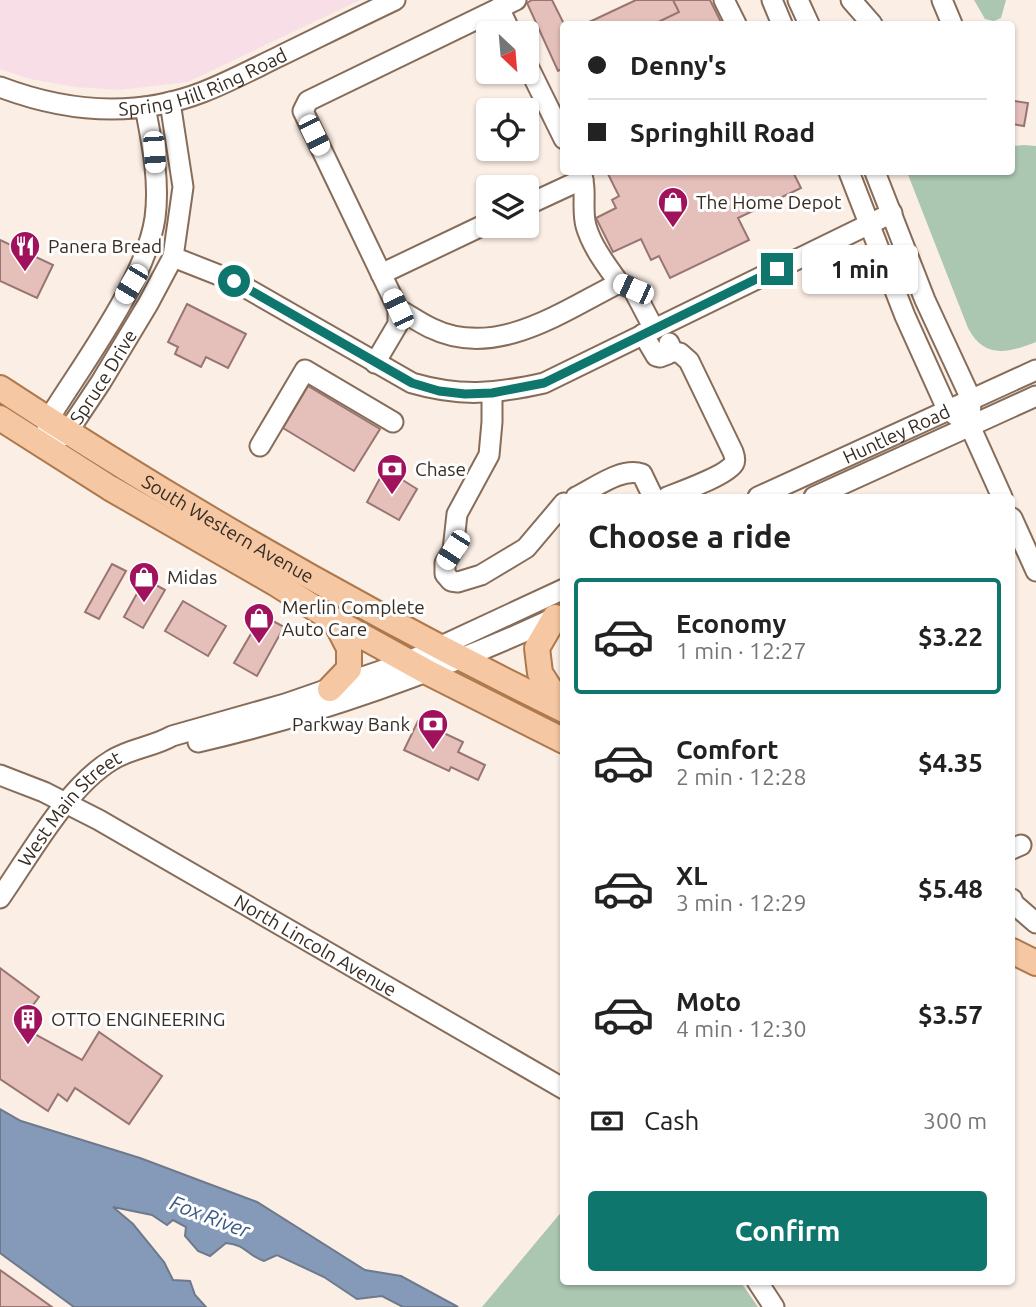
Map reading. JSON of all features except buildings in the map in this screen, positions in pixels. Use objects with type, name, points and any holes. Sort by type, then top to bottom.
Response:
[{"type":"main road","name":"South Western Avenue","points":[[0,388],[221,526],[450,654],[560,708]]},
{"type":"main road","name":"South Western Avenue","points":[[0,418],[335,621],[560,739]]},
{"type":"main road","points":[[559,615],[537,648],[540,673],[560,704]]},
{"type":"main road","points":[[330,689],[349,669],[349,648],[335,621]]},
{"type":"main road","points":[[1015,952],[1036,963]]},
{"type":"street","name":"Spring Hill Ring Road","points":[[0,88],[73,108],[113,109],[170,102],[224,83],[396,0]]},
{"type":"street","points":[[724,0],[734,21]]},
{"type":"street","points":[[772,0],[781,21]]},
{"type":"street","points":[[798,0],[808,21]]},
{"type":"street","points":[[851,0],[869,21]]},
{"type":"street","points":[[942,0],[951,21]]},
{"type":"street","points":[[376,363],[398,324],[398,309],[303,111],[308,101],[508,4]]},
{"type":"street","points":[[537,84],[560,131]]},
{"type":"street","name":"Spruce Drive","points":[[57,426],[148,304],[173,257],[183,187],[170,102]]},
{"type":"street","name":"Spruce Drive","points":[[45,447],[131,284],[148,246],[155,219],[156,191],[154,152],[145,107]]},
{"type":"street","points":[[539,198],[581,175],[586,225],[604,263],[620,283],[633,289],[653,330],[671,347],[670,351],[680,353],[689,361],[733,452],[733,466],[674,494]]},
{"type":"street","points":[[850,175],[905,316],[947,409],[970,426]]},
{"type":"street","points":[[876,175],[925,300],[971,400],[970,426],[1001,494]]},
{"type":"street","points":[[173,257],[234,281],[412,383],[439,391],[492,393],[544,383],[892,213]]},
{"type":"street","points":[[382,274],[476,229]]},
{"type":"street","points":[[398,309],[432,329],[455,337],[481,340],[502,338],[523,331],[620,283]]},
{"type":"street","points":[[260,446],[305,370],[393,422]]},
{"type":"street","name":"Huntley Road","points":[[764,494],[1036,370]]},
{"type":"street","points":[[492,393],[488,455],[457,514],[453,550],[445,563],[444,574],[458,582],[481,575],[526,548],[560,508]]},
{"type":"street","name":"Huntley Road","points":[[821,494],[1036,396]]},
{"type":"street","points":[[582,494],[624,473],[638,472],[642,474],[652,494]]},
{"type":"street","points":[[1015,525],[1036,571]]},
{"type":"street","points":[[450,654],[560,591]]},
{"type":"street","points":[[450,654],[559,615]]},
{"type":"street","name":"West Main Street","points":[[0,898],[66,803],[111,760],[172,736],[418,666],[450,654]]},
{"type":"street","name":"West Main Street","points":[[156,744],[175,748],[378,692],[418,666]]},
{"type":"street","name":"North Lincoln Avenue","points":[[0,775],[66,803],[288,928],[560,1087]]},
{"type":"street","points":[[1015,904],[1036,923]]},
{"type":"street","points":[[760,1285],[774,1307]]},
{"type":"shaded area","points":[[0,0],[360,0],[188,82],[119,90],[75,87],[30,79],[0,69]]},
{"type":"green space","points":[[974,0],[1006,0],[1001,18],[994,21],[985,19]]},
{"type":"green space","points":[[1015,146],[1036,146],[1036,342],[1016,349],[998,351],[981,345],[968,328],[908,175],[1015,175]]},
{"type":"green space","points":[[560,1214],[560,1285],[743,1285],[758,1307],[482,1307]]},
{"type":"water","name":"Fox River","points":[[0,1109],[21,1121],[140,1158],[257,1202],[365,1270],[401,1276],[458,1307],[403,1307],[382,1296],[357,1299],[324,1277],[277,1255],[264,1261],[243,1248],[226,1243],[210,1256],[198,1251],[185,1236],[186,1227],[173,1220],[167,1225],[152,1215],[113,1207],[133,1224],[164,1262],[173,1280],[190,1281],[195,1295],[206,1307],[74,1307],[0,1253]]},
{"type":"place","name":"The Home Depot","points":[[673,229]]},
{"type":"place","name":"Panera Bread","points":[[25,273]]},
{"type":"place","name":"Chase","points":[[392,496]]},
{"type":"place","name":"Midas","points":[[144,604]]},
{"type":"place","name":"Merlin Complete Auto Care","points":[[259,645]]},
{"type":"place","name":"Parkway Bank","points":[[433,751]]},
{"type":"place","name":"OTTO ENGINEERING","points":[[28,1046]]},
{"type":"route","points":[[234,281],[412,383],[439,391],[465,394],[492,393],[544,383],[777,269]]}]
